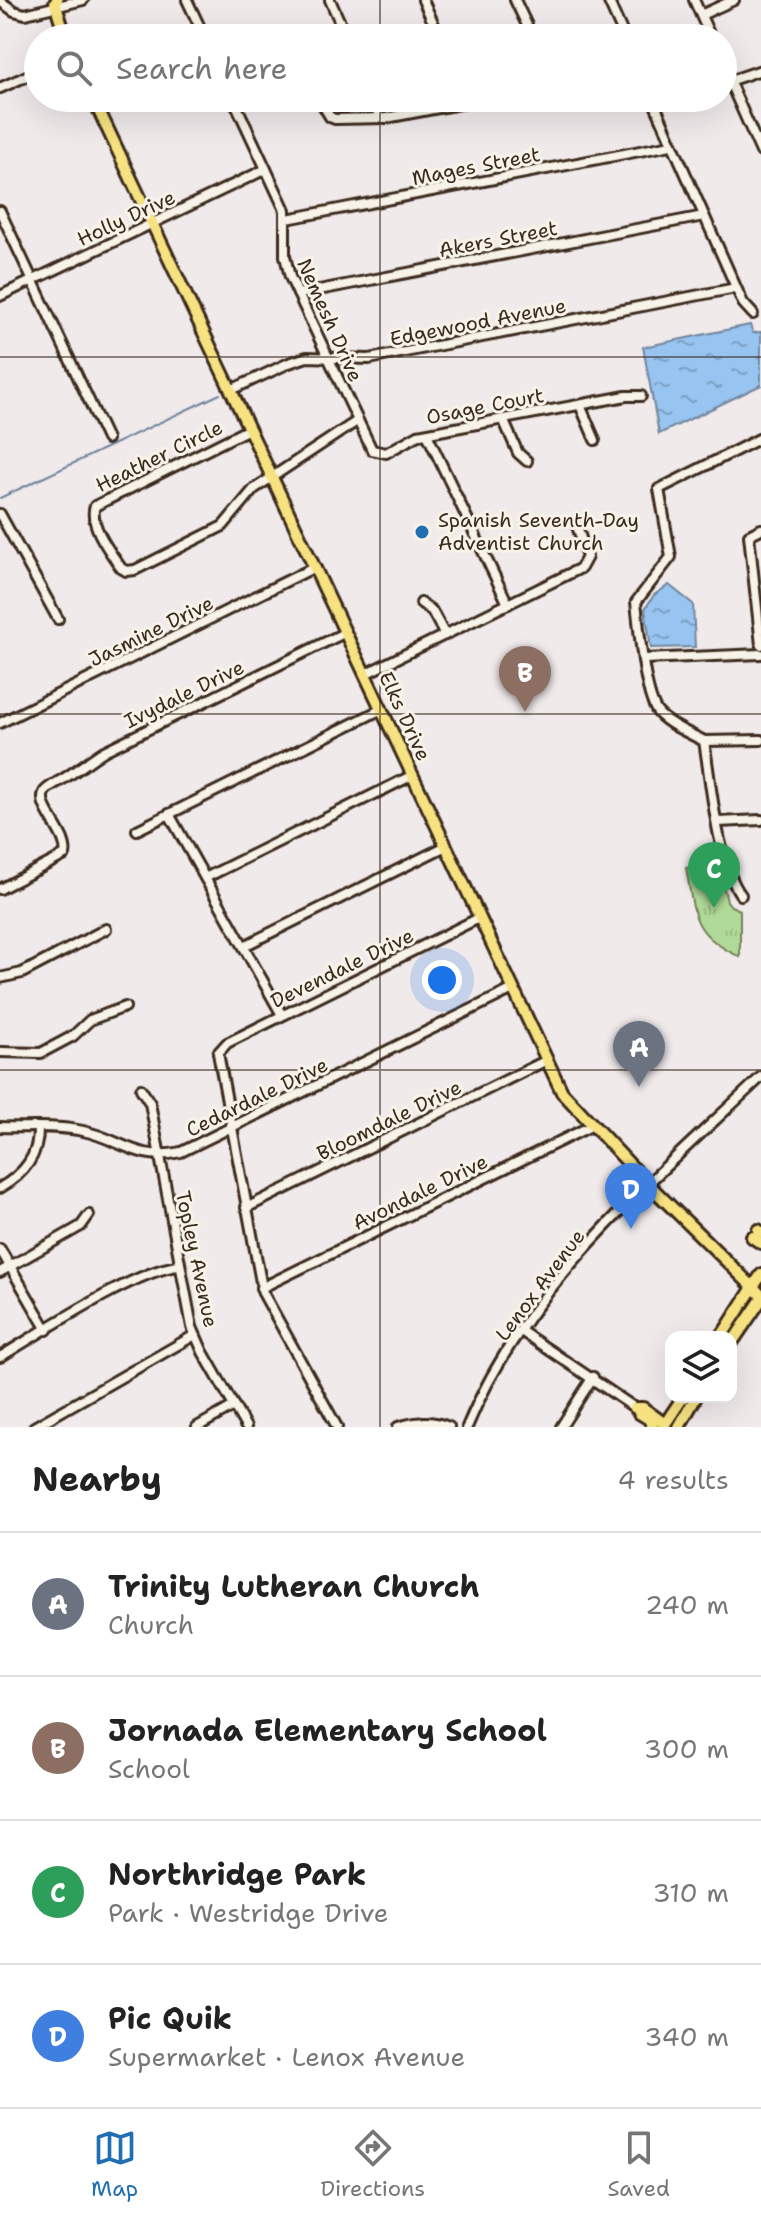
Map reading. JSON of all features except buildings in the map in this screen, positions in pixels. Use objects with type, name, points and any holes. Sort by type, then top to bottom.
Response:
[{"type":"main road","points":[[54,3],[61,24]]},
{"type":"main road","name":"Elks Drive","points":[[100,112],[565,1096],[758,1294]]},
{"type":"main road","points":[[737,1333],[758,1294],[761,1275]]},
{"type":"main road","points":[[726,1331],[758,1294]]},
{"type":"main road","points":[[635,1408],[643,1408],[664,1425],[679,1403]]},
{"type":"main road","points":[[679,1427],[693,1403]]},
{"type":"main road","points":[[635,1408],[653,1427]]},
{"type":"street","points":[[0,1],[21,14],[54,3],[83,0]]},
{"type":"street","points":[[187,0],[198,24]]},
{"type":"street","points":[[330,0],[341,24]]},
{"type":"street","points":[[423,0],[434,24]]},
{"type":"street","points":[[515,0],[526,24]]},
{"type":"street","points":[[608,0],[619,24]]},
{"type":"street","points":[[694,0],[705,24]]},
{"type":"street","points":[[701,15],[734,0]]},
{"type":"street","points":[[737,78],[761,70]]},
{"type":"street","points":[[0,88],[24,77]]},
{"type":"street","points":[[737,99],[761,152]]},
{"type":"street","name":"Nemesh Drive","points":[[240,112],[282,201],[287,219],[285,261],[357,421]]},
{"type":"street","points":[[327,112],[335,119],[379,118],[408,112]]},
{"type":"street","points":[[378,112],[379,118]]},
{"type":"street","points":[[658,112],[736,288],[753,314]]},
{"type":"street","name":"Mages Street","points":[[287,219],[671,145]]},
{"type":"street","name":"Holly Drive","points":[[0,296],[266,169]]},
{"type":"street","points":[[0,211],[107,439]]},
{"type":"street","name":"Akers Street","points":[[298,294],[704,216]]},
{"type":"street","name":"Edgewood Avenue","points":[[231,390],[294,361],[327,357],[369,359],[736,288]]},
{"type":"street","name":"Osage Court","points":[[357,421],[370,447],[378,453],[389,452],[410,438],[427,434],[626,396],[641,396]]},
{"type":"street","points":[[580,405],[595,440]]},
{"type":"street","points":[[503,419],[518,453],[527,461]]},
{"type":"street","points":[[272,477],[357,421]]},
{"type":"street","name":"Heather Circle","points":[[249,429],[97,504],[92,511],[94,521],[119,566],[132,571],[223,526],[251,492],[272,477]]},
{"type":"street","points":[[427,434],[508,604]]},
{"type":"street","points":[[761,438],[659,489],[671,557],[636,602],[644,659],[656,711],[704,741],[761,740]]},
{"type":"street","points":[[0,514],[58,619]]},
{"type":"street","points":[[365,674],[584,566],[586,554],[577,526]]},
{"type":"street","points":[[761,529],[749,535],[761,645]]},
{"type":"street","name":"Jasmine Drive","points":[[0,723],[315,567]]},
{"type":"street","points":[[421,603],[432,611],[445,635]]},
{"type":"street","name":"Ivydale Drive","points":[[0,889],[70,853],[40,794],[48,788],[80,770],[101,753],[346,632]]},
{"type":"street","points":[[644,659],[761,654]]},
{"type":"street","points":[[137,830],[382,709]]},
{"type":"street","points":[[704,741],[725,864],[732,884],[741,895]]},
{"type":"street","points":[[205,878],[413,775]]},
{"type":"street","points":[[169,814],[282,1015]]},
{"type":"street","points":[[718,822],[761,820]]},
{"type":"street","points":[[244,946],[446,846]]},
{"type":"street","name":"Devendale Drive","points":[[231,1128],[218,1059],[220,1049],[479,918]]},
{"type":"street","points":[[0,978],[22,973],[106,929]]},
{"type":"street","name":"Cedardale Drive","points":[[0,1127],[82,1130],[130,1150],[160,1155],[186,1150],[513,989]]},
{"type":"street","points":[[0,1052],[41,1053],[73,1036],[90,1020],[125,1007]]},
{"type":"street","name":"Bloomdale Drive","points":[[246,1208],[547,1060]]},
{"type":"street","name":"Lenox Avenue","points":[[467,1427],[478,1402],[521,1331],[585,1247],[761,1077]]},
{"type":"street","name":"Topley Avenue","points":[[141,1089],[150,1103],[179,1266],[195,1335],[246,1427]]},
{"type":"street","name":"Avondale Drive","points":[[261,1288],[593,1125]]},
{"type":"street","points":[[0,1188],[19,1175],[30,1162],[37,1147],[38,1128]]},
{"type":"street","points":[[231,1128],[261,1288],[273,1315],[337,1427]]},
{"type":"street","points":[[0,1272],[81,1226],[89,1215]]},
{"type":"street","points":[[0,1249],[47,1330]]},
{"type":"street","points":[[0,1357],[126,1285],[162,1269],[179,1266]]},
{"type":"street","points":[[521,1331],[635,1408]]},
{"type":"street","points":[[34,1427],[195,1335]]},
{"type":"street","points":[[561,1427],[593,1377]]},
{"type":"street","points":[[197,1427],[234,1406]]},
{"type":"street","points":[[398,1427],[412,1422],[449,1427]]},
{"type":"green space","points":[[717,861],[727,901],[740,910],[740,957],[712,940],[698,922],[694,911],[686,868]]},
{"type":"water","points":[[750,325],[753,333],[761,332],[761,385],[659,434],[643,347]]},
{"type":"water","points":[[669,585],[693,604],[695,647],[651,648],[645,609],[654,595]]},
{"type":"waterway","points":[[0,498],[220,394]]},
{"type":"place","name":"Spanish Seventh-Day Adventist Church","points":[[422,532]]},
{"type":"place","name":"Jornada Elementary School","points":[[525,712]]},
{"type":"place","name":"Northridge Park","points":[[714,908]]},
{"type":"place","name":"Trinity Lutheran Church","points":[[639,1087]]},
{"type":"place","name":"Pic Quik","points":[[631,1229]]}]
